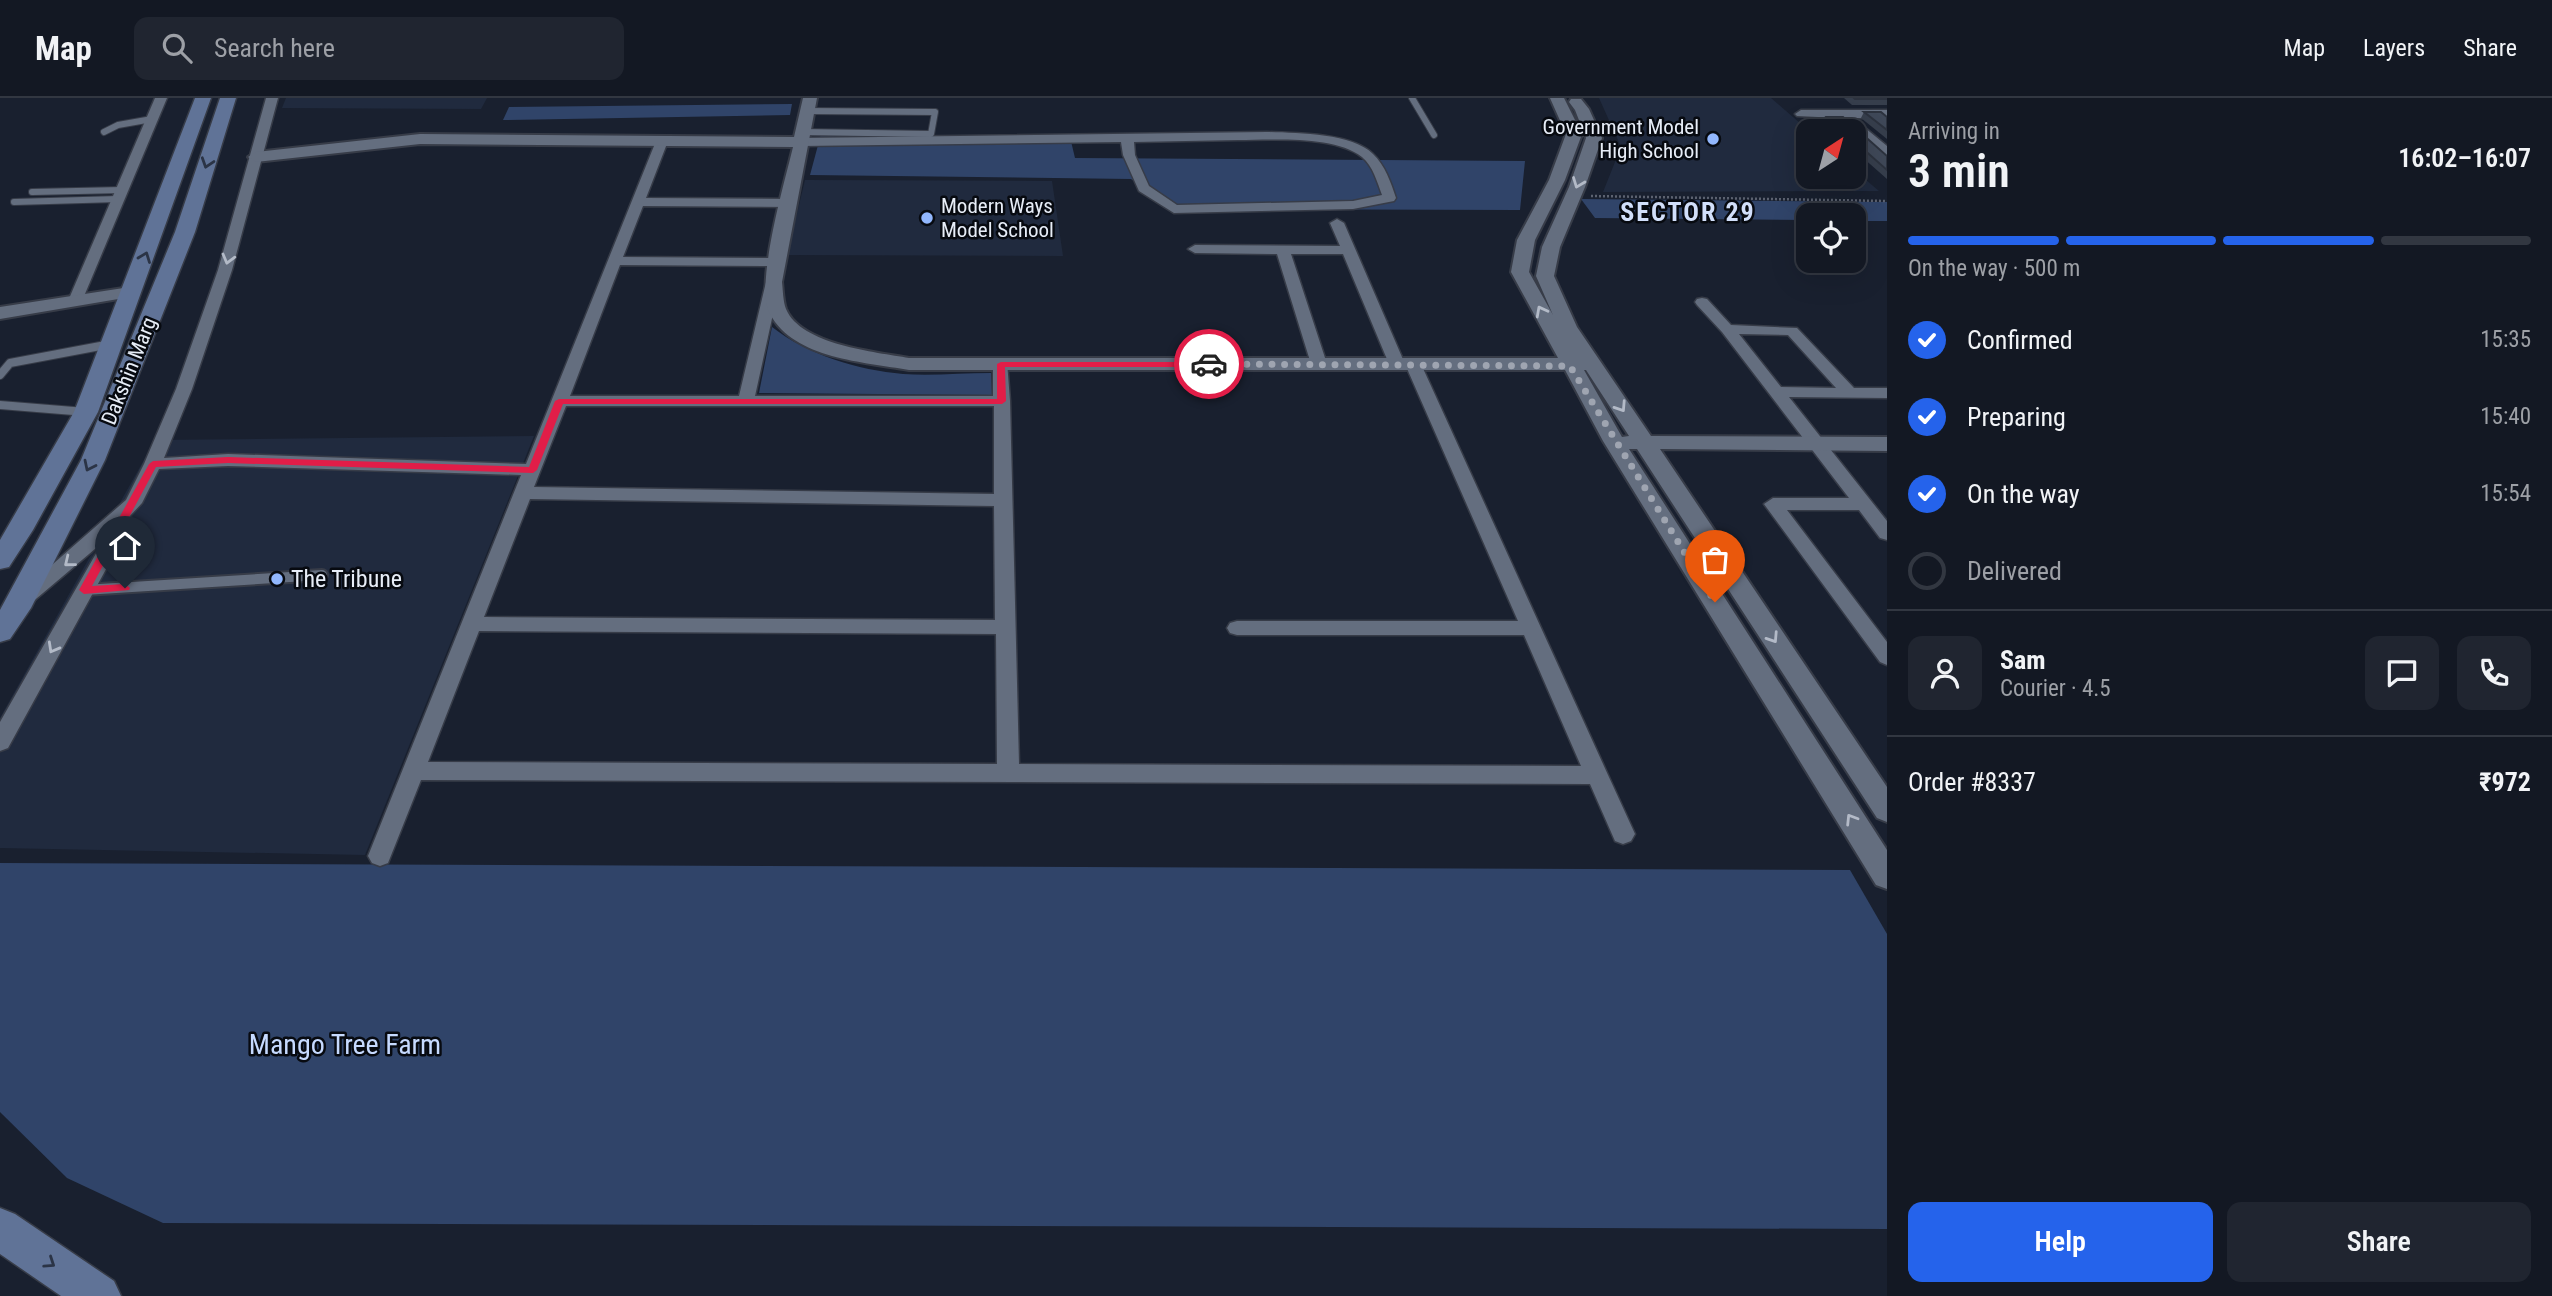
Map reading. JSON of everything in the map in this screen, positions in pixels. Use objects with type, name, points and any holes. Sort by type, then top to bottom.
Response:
[{"type":"main road","name":"Dakshin Marg","points":[[0,560],[20,530],[86,412],[203,98]]},
{"type":"main road","name":"Dakshin Marg","points":[[0,632],[21,601],[93,460],[185,232],[228,98]]},
{"type":"main road","points":[[0,1229],[100,1296]]},
{"type":"street","points":[[75,301],[161,98]]},
{"type":"street","points":[[0,742],[153,464],[184,389],[225,270],[272,98]]},
{"type":"street","points":[[1557,98],[1574,134],[1558,180],[1526,240],[1520,272],[1581,365],[1644,442],[1877,779],[1887,810]]},
{"type":"street","points":[[1573,98],[1582,109],[1594,138],[1573,196],[1550,247],[1545,276],[1614,442],[1887,876]]},
{"type":"street","points":[[746,401],[809,104]]},
{"type":"street","points":[[1801,114],[1887,114]]},
{"type":"street","points":[[1842,114],[1887,152]]},
{"type":"street","points":[[256,157],[420,139],[662,141],[802,137],[1323,138],[1365,152],[1384,183],[1389,198],[1353,205],[1174,209],[1144,188],[1129,155],[1127,138]]},
{"type":"street","points":[[380,856],[662,141]]},
{"type":"street","points":[[638,202],[789,203]]},
{"type":"street","points":[[1337,223],[1531,628],[1623,834]]},
{"type":"street","points":[[1195,249],[1348,250]]},
{"type":"street","points":[[1282,250],[1319,364]]},
{"type":"street","points":[[615,261],[777,262]]},
{"type":"street","points":[[773,282],[778,312],[802,335],[836,350],[909,364],[1581,365]]},
{"type":"street","points":[[0,313],[130,292]]},
{"type":"street","points":[[1702,302],[1727,329],[1887,534]]},
{"type":"street","points":[[1727,329],[1792,331],[1850,393]]},
{"type":"street","points":[[1001,364],[1008,773]]},
{"type":"street","points":[[1774,392],[1887,393]]},
{"type":"street","points":[[559,401],[1002,401]]},
{"type":"street","points":[[1614,442],[1887,444]]},
{"type":"street","points":[[153,464],[228,460],[533,470]]},
{"type":"street","points":[[524,493],[1003,500]]},
{"type":"street","points":[[21,601],[80,553],[133,503]]},
{"type":"street","points":[[1864,504],[1773,504],[1887,657]]},
{"type":"street","points":[[472,624],[1006,627]]},
{"type":"street","points":[[1237,628],[1531,628]]},
{"type":"street","points":[[414,771],[1597,775]]},
{"type":"lane","points":[[1412,98],[1434,135]]},
{"type":"lane","points":[[802,137],[848,133],[933,132],[935,112],[932,111],[851,111],[809,104]]},
{"type":"lane","points":[[848,133],[851,111]]},
{"type":"lane","points":[[104,132],[118,125],[152,119]]},
{"type":"lane","points":[[32,191],[120,194]]},
{"type":"lane","points":[[14,202],[120,194]]},
{"type":"lane","points":[[0,375],[10,363],[111,344]]},
{"type":"lane","points":[[0,405],[86,412]]},
{"type":"lane","points":[[84,590],[322,575]]},
{"type":"path","points":[[1573,196],[1887,201]]},
{"type":"shaded area","points":[[286,98],[487,98],[481,109],[282,108]]},
{"type":"shaded area","name":"Government Model High School","points":[[1599,98],[1771,98],[1796,120],[1796,189],[1866,189],[1866,180],[1879,191],[1603,192],[1621,147]]},
{"type":"shaded area","name":"Modern Ways Model School","points":[[805,180],[1052,181],[1063,256],[787,255]]},
{"type":"shaded area","name":"The Tribune","points":[[534,436],[365,855],[0,848],[0,718],[155,440]]},
{"type":"green space","points":[[792,104],[790,115],[503,120],[509,107]]},
{"type":"green space","points":[[821,134],[1070,137],[1075,158],[1525,161],[1520,210],[1174,209],[1131,179],[810,175]]},
{"type":"green space","points":[[1581,199],[1887,202],[1887,221],[1866,221],[1866,203],[1796,203],[1796,220],[1595,218]]},
{"type":"green space","points":[[772,327],[817,353],[869,369],[914,375],[991,373],[992,395],[759,393]]},
{"type":"green space","name":"Mango Tree Farm","points":[[0,863],[1850,870],[1887,934],[1887,1229],[163,1223],[67,1178],[0,1112]]},
{"type":"building","points":[[1887,98],[1887,99],[1855,99]]},
{"type":"building","points":[[1864,112],[1881,112],[1887,117],[1887,130]]},
{"type":"building","points":[[1827,117],[1845,119],[1829,119]]},
{"type":"building","points":[[1866,137],[1887,156],[1887,170],[1866,151]]},
{"type":"way so far","points":[[1209,364],[1570,366],[1614,442],[1715,602]]},
{"type":"place","name":"Government Model High School","points":[[1713,139]]},
{"type":"place","name":"Modern Ways Model School","points":[[927,218]]},
{"type":"place","name":"The Tribune","points":[[277,579]]},
{"type":"district","name":"SECTOR 29","points":[[1688,212]]},
{"type":"route","points":[[125,588],[84,590],[153,464],[228,460],[533,470],[559,401],[1002,401],[1001,364],[1209,364]]}]
